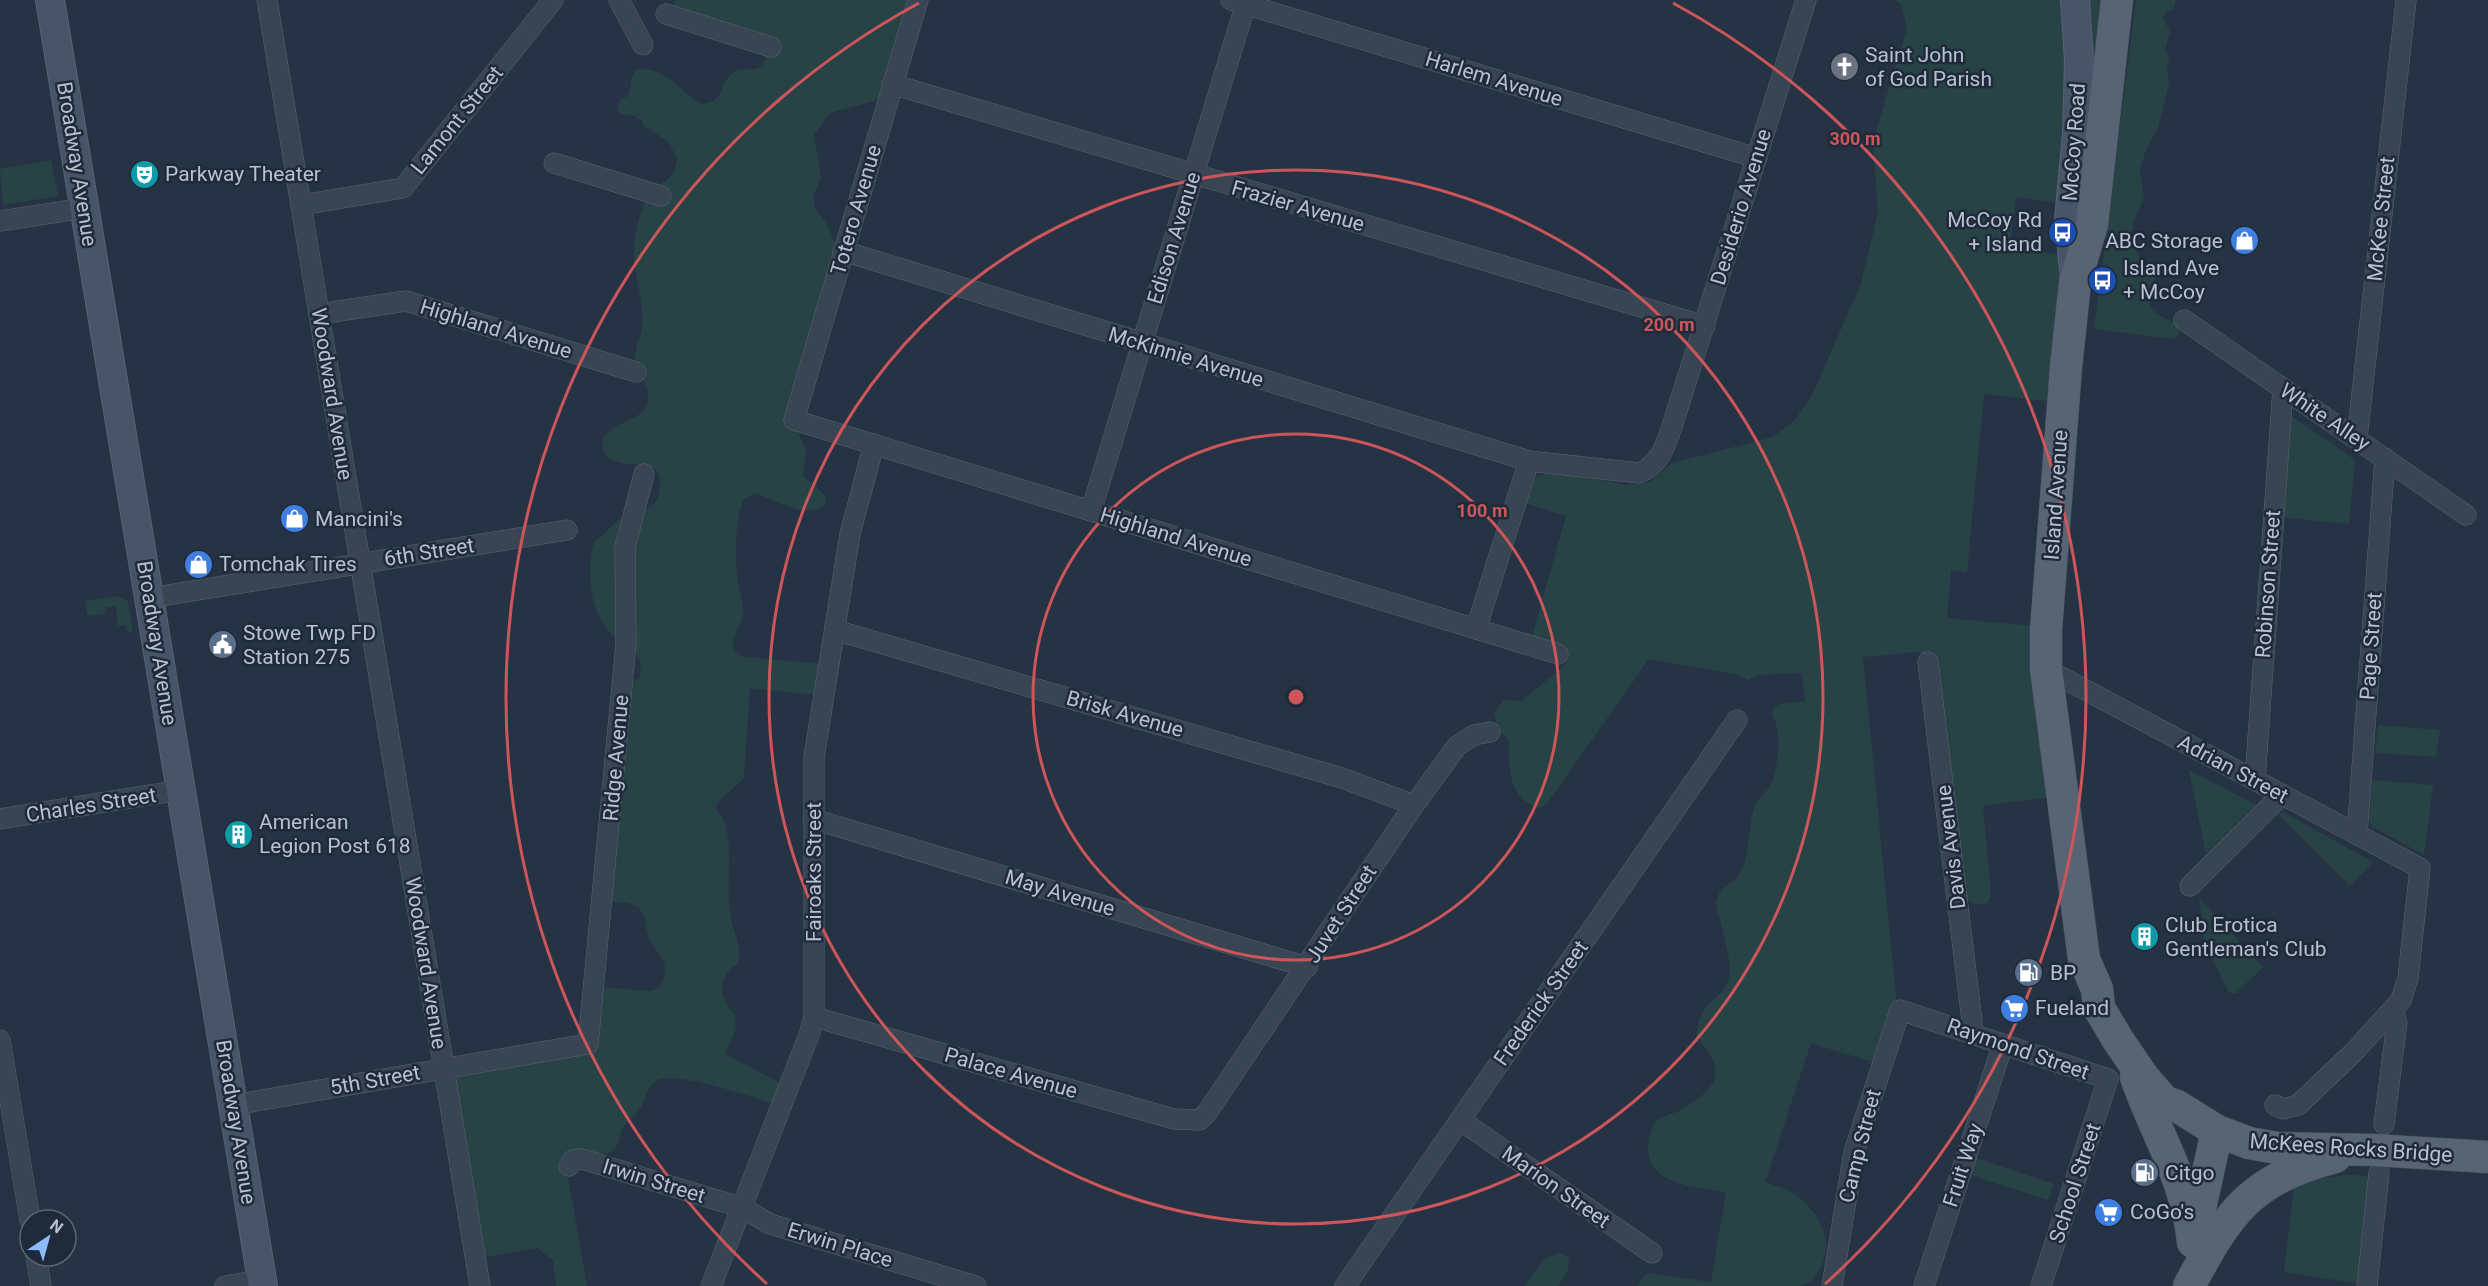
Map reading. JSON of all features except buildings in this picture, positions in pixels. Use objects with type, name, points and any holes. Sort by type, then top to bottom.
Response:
[{"type":"main road","name":"Island Avenue","points":[[2117,0],[2092,224],[2075,283],[2060,435],[2046,630],[2046,669],[2084,959],[2097,989],[2099,1008],[2120,1069],[2165,1102],[2177,1106],[2217,1131]]},
{"type":"main road","name":"Island Avenue","points":[[2097,989],[2109,999],[2141,1052],[2176,1093],[2177,1106]]},
{"type":"main road","points":[[2120,1069],[2149,1116],[2184,1190],[2193,1242]]},
{"type":"main road","points":[[2188,1286],[2193,1242],[2217,1131]]},
{"type":"main road","name":"McKees Rocks Bridge","points":[[2217,1131],[2249,1143],[2269,1147],[2375,1149],[2488,1157]]},
{"type":"main road","points":[[2188,1286],[2218,1232],[2253,1194],[2297,1169],[2375,1149]]},
{"type":"street","name":"Woodward Avenue","points":[[267,0],[480,1286]]},
{"type":"street","name":"Lamont Street","points":[[301,205],[403,188],[553,0]]},
{"type":"street","points":[[619,0],[643,45]]},
{"type":"street","name":"Totero Avenue","points":[[794,420],[918,0]]},
{"type":"street","name":"Desiderio Avenue","points":[[1529,461],[1625,474],[1650,469],[1659,460],[1705,326],[1806,0]]},
{"type":"street","name":"McCoy Road","points":[[2075,0],[2079,61],[2077,134],[2069,220],[2075,283]]},
{"type":"street","name":"McKee Street","points":[[2356,438],[2406,0]]},
{"type":"street","name":"Harlem Avenue","points":[[1241,1],[1756,158]]},
{"type":"street","name":"Edison Avenue","points":[[1091,511],[1193,175],[1241,1]]},
{"type":"street","name":"Broadway Avenue","points":[[55,2],[84,208],[263,1283]]},
{"type":"street","points":[[666,14],[771,47]]},
{"type":"street","name":"Frazier Avenue","points":[[892,84],[1705,326]]},
{"type":"street","points":[[554,163],[661,196]]},
{"type":"street","points":[[0,221],[84,208]]},
{"type":"street","name":"McKinnie Avenue","points":[[843,251],[1529,461]]},
{"type":"street","name":"Highland Avenue","points":[[319,314],[406,301],[636,372]]},
{"type":"street","name":"White Alley","points":[[2184,320],[2466,514]]},
{"type":"street","name":"Robinson Street","points":[[2255,780],[2283,388]]},
{"type":"street","name":"Highland Avenue","points":[[794,420],[1558,654]]},
{"type":"street","name":"Fairoaks Street","points":[[711,1286],[743,1208],[814,1017],[814,757],[850,534],[874,444]]},
{"type":"street","name":"Page Street","points":[[2357,835],[2385,458]]},
{"type":"street","points":[[1476,629],[1529,461]]},
{"type":"street","name":"Ridge Avenue","points":[[588,1044],[626,644],[625,547],[644,474]]},
{"type":"street","name":"6th Street","points":[[149,598],[567,530]]},
{"type":"street","name":"Brisk Avenue","points":[[835,630],[1342,778],[1414,805]]},
{"type":"street","name":"Davis Avenue","points":[[1928,662],[1972,1021],[1971,1032]]},
{"type":"street","name":"Adrian Street","points":[[2046,669],[2420,868],[2408,978],[2401,1000],[2393,1011]]},
{"type":"street","name":"Frederick Street","points":[[1345,1286],[1737,720]]},
{"type":"street","name":"Juvet Street","points":[[1206,1114],[1414,805],[1457,746],[1474,735],[1490,732]]},
{"type":"street","name":"Charles Street","points":[[0,819],[181,790]]},
{"type":"street","points":[[2190,886],[2282,795]]},
{"type":"street","name":"May Avenue","points":[[813,819],[1307,967]]},
{"type":"street","name":"Raymond Street","points":[[1900,1010],[2003,1044],[2120,1069]]},
{"type":"street","name":"Camp Street","points":[[1832,1286],[1854,1152],[1900,1010]]},
{"type":"street","points":[[2275,1105],[2283,1109],[2298,1105],[2393,1011],[2397,1022],[2375,1149],[2367,1286]]},
{"type":"street","name":"Palace Avenue","points":[[814,1017],[1174,1119],[1193,1121],[1206,1114]]},
{"type":"street","points":[[0,1040],[28,1208]]},
{"type":"street","name":"5th Street","points":[[233,1105],[588,1044]]},
{"type":"street","name":"Fruit Way","points":[[1924,1286],[2003,1044]]},
{"type":"street","name":"School Street","points":[[2041,1286],[2120,1069]]},
{"type":"street","name":"Marion Street","points":[[1460,1120],[1652,1253]]},
{"type":"street","name":"Irwin Street","points":[[569,1166],[573,1160],[582,1159],[743,1208]]},
{"type":"street","name":"Erwin Place","points":[[743,1208],[770,1224],[976,1286]]},
{"type":"street","points":[[38,1268],[41,1286]]},
{"type":"street","points":[[225,1286],[263,1283]]},
{"type":"green space","points":[[676,0],[917,0],[887,93],[874,101],[830,113],[814,135],[821,178],[813,196],[815,208],[826,223],[840,254],[792,420],[806,450],[803,476],[825,495],[826,504],[818,509],[800,510],[755,493],[743,500],[737,530],[737,573],[743,611],[742,620],[733,640],[733,649],[742,657],[828,664],[825,696],[750,688],[744,777],[715,808],[724,822],[728,840],[730,915],[739,953],[738,963],[726,975],[722,988],[723,995],[735,1015],[736,1028],[725,1054],[786,1086],[778,1105],[683,1079],[668,1078],[654,1082],[647,1091],[638,1112],[624,1126],[613,1151],[603,1154],[582,1150],[566,1165],[587,1286],[556,1286],[553,1260],[537,1248],[481,1258],[449,1070],[593,1044],[600,987],[651,991],[661,986],[664,978],[665,966],[650,940],[641,911],[630,904],[604,901],[623,690],[640,677],[641,667],[640,660],[634,651],[612,635],[598,614],[591,591],[590,566],[594,542],[622,518],[653,505],[659,494],[660,482],[656,469],[643,465],[624,464],[611,459],[604,454],[602,440],[612,428],[639,415],[647,405],[648,393],[635,357],[642,317],[634,259],[635,243],[637,227],[649,196],[672,174],[677,159],[669,142],[644,126],[642,121],[635,116],[620,114],[617,108],[621,99],[628,96],[635,70],[645,69],[663,75],[701,104],[710,102],[719,96],[728,77],[733,73],[761,66],[766,54],[669,13]]},
{"type":"green space","points":[[1895,0],[2071,0],[2065,204],[2016,197],[2010,246],[2066,256],[2058,402],[1984,394],[1967,572],[1951,570],[1947,618],[2043,627],[2059,796],[1983,806],[1991,893],[1988,902],[1981,904],[1964,898],[1931,658],[1917,652],[1863,657],[1897,1007],[1878,1064],[1811,1043],[1765,1182],[1796,1196],[1813,1211],[1826,1240],[1822,1265],[1811,1282],[1799,1286],[1637,1286],[1647,1273],[1711,1282],[1726,1192],[1689,1186],[1664,1177],[1649,1159],[1648,1142],[1652,1128],[1658,1120],[1695,1101],[1710,1087],[1715,1076],[1713,1059],[1696,1036],[1702,1014],[1726,986],[1730,972],[1716,902],[1720,893],[1739,875],[1742,869],[1747,853],[1754,808],[1772,782],[1778,757],[1778,738],[1772,715],[1773,708],[1780,704],[1805,701],[1802,673],[1758,675],[1748,680],[1734,674],[1649,659],[1548,802],[1539,809],[1529,804],[1515,789],[1510,772],[1509,740],[1498,730],[1494,712],[1504,700],[1522,701],[1566,664],[1569,652],[1531,640],[1566,516],[1519,501],[1527,485],[1542,474],[1570,474],[1627,485],[1650,482],[1672,463],[1773,437],[1795,420],[1813,393],[1860,286],[1878,213],[1873,141],[1907,29],[1901,4]]},
{"type":"green space","points":[[2085,0],[2108,0],[2100,65],[2090,82]]},
{"type":"green space","points":[[2136,0],[2176,0],[2173,10],[2167,11],[2163,17],[2170,32],[2165,49],[2169,59],[2167,69],[2169,84],[2158,128],[2145,152],[2140,170],[2144,198],[2133,224],[2132,236],[2139,257],[2155,278],[2150,297],[2152,309],[2180,329],[2178,336],[2173,339],[2094,329]]},
{"type":"green space","points":[[51,160],[58,196],[3,205],[0,169]]},
{"type":"green space","points":[[2289,414],[2355,460],[2349,524],[2282,517]]},
{"type":"green space","points":[[117,596],[128,601],[133,631],[128,632],[126,625],[118,626],[116,606],[105,608],[106,613],[88,616],[85,601]]},
{"type":"green space","points":[[2378,725],[2440,730],[2436,757],[2375,753]]},
{"type":"green space","points":[[2189,770],[2256,805],[2206,854]]},
{"type":"green space","points":[[2372,780],[2433,785],[2424,855],[2371,826],[2369,819]]},
{"type":"green space","points":[[2283,812],[2373,862],[2350,886],[2279,815]]},
{"type":"green space","points":[[2199,898],[2263,967],[2236,993],[2229,993],[2205,944]]},
{"type":"green space","points":[[1976,1158],[2054,1184],[2048,1200],[1970,1175]]},
{"type":"green space","points":[[2348,1175],[2371,1176],[2360,1284],[2284,1272],[2294,1187],[2310,1180]]},
{"type":"green space","points":[[1559,1253],[1569,1257],[1568,1271],[1558,1286],[1524,1286],[1546,1258]]},
{"type":"place","name":"Saint John of God Parish","points":[[1844,67]]},
{"type":"place","name":"Parkway Theater","points":[[144,174]]},
{"type":"place","name":"McCoy Rd + Island","points":[[2063,232]]},
{"type":"place","name":"ABC Storage","points":[[2244,241]]},
{"type":"place","name":"Island Ave + McCoy","points":[[2102,280]]},
{"type":"place","name":"Mancini's","points":[[294,519]]},
{"type":"place","name":"Tomchak Tires","points":[[198,564]]},
{"type":"place","name":"Stowe Twp FD Station 275","points":[[222,645]]},
{"type":"place","name":"American Legion Post 618","points":[[238,834]]},
{"type":"place","name":"Club Erotica Gentleman's Club","points":[[2144,937]]},
{"type":"place","name":"BP","points":[[2029,973]]},
{"type":"place","name":"Fueland","points":[[2014,1008]]},
{"type":"place","name":"Citgo","points":[[2144,1173]]},
{"type":"place","name":"CoGo's","points":[[2109,1212]]}]
